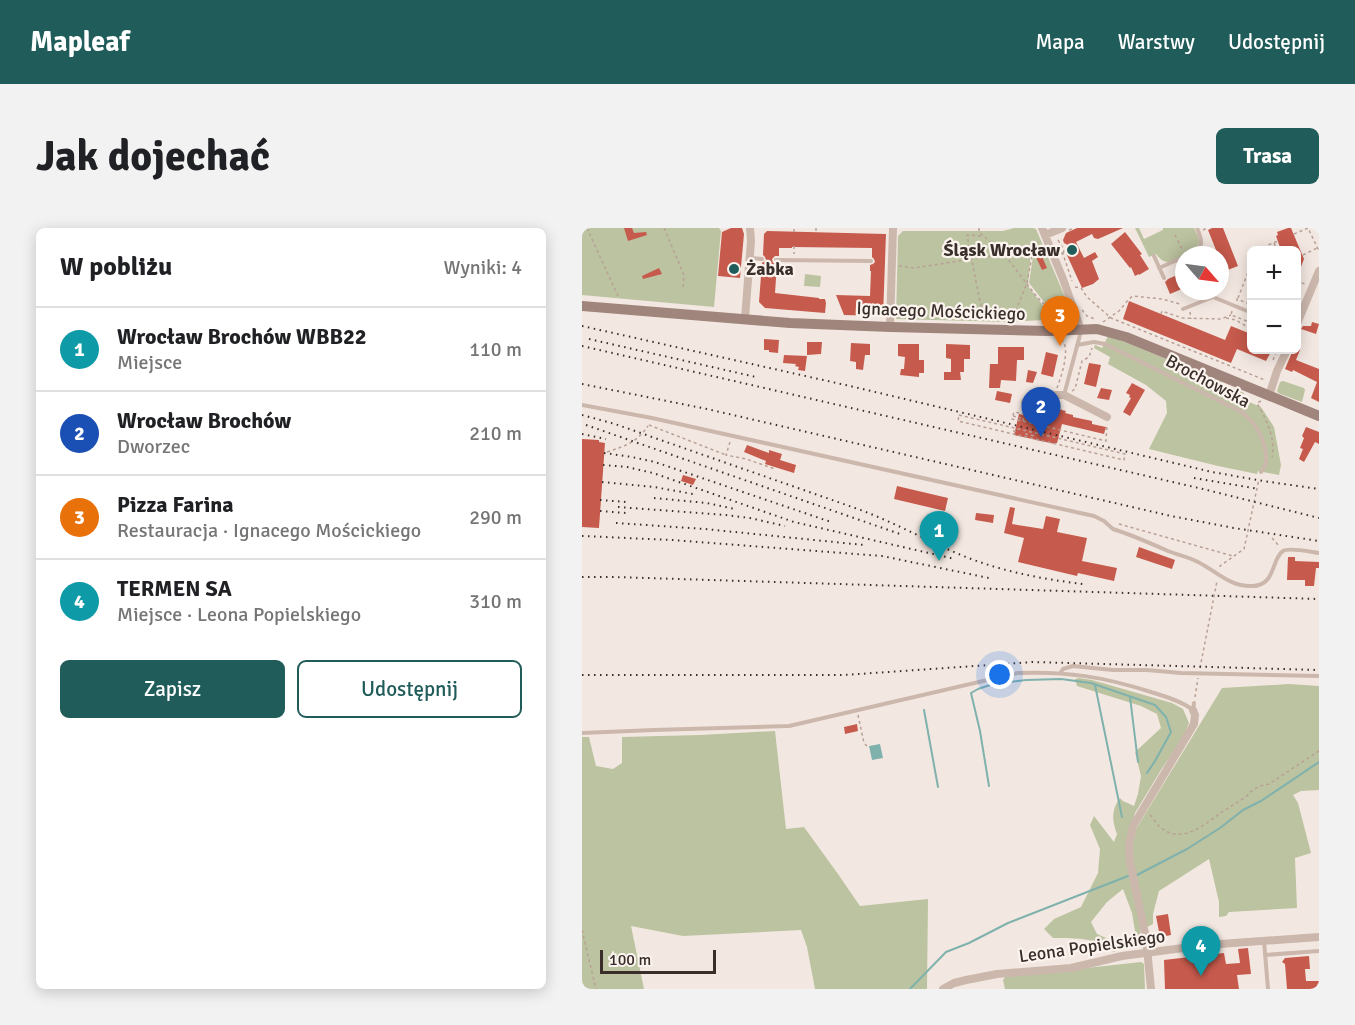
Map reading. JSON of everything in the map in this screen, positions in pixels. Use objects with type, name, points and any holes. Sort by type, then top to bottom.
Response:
[{"type":"street","points":[[745,319],[752,240],[750,228]]},
{"type":"street","points":[[890,327],[890,262],[893,228]]},
{"type":"street","points":[[1062,228],[1043,232],[1081,330]]},
{"type":"street","points":[[1301,314],[1319,271]]},
{"type":"street","name":"Ignacego Mościckiego","points":[[582,306],[790,323],[1010,330],[1104,330],[1319,416]]},
{"type":"street","points":[[1267,395],[1285,354]]},
{"type":"street","points":[[1025,402],[1036,404],[1055,395],[1064,396],[1107,417]]},
{"type":"street","points":[[1151,989],[1148,952],[1130,862],[1129,845],[1133,826],[1194,724],[1193,707]]},
{"type":"street","name":"Leona Popielskiego","points":[[943,989],[954,983],[997,974],[1071,968],[1148,952],[1206,945],[1319,937]]},
{"type":"lane","points":[[1199,229],[1202,239],[1201,246]]},
{"type":"lane","points":[[1154,256],[1164,278]]},
{"type":"lane","points":[[750,258],[762,259]]},
{"type":"lane","points":[[1160,268],[1175,259]]},
{"type":"lane","points":[[776,260],[872,261]]},
{"type":"lane","points":[[1186,308],[1213,297],[1247,311]]},
{"type":"lane","points":[[1064,396],[1081,330]]},
{"type":"lane","points":[[1077,345],[1094,342]]},
{"type":"lane","name":"Brochowska","points":[[1094,342],[1105,344],[1242,412],[1256,426],[1262,439],[1266,462]]},
{"type":"lane","points":[[582,405],[652,418],[1094,516],[1113,529],[1198,562],[1232,583],[1241,585],[1254,587],[1263,583],[1272,574],[1282,551],[1289,549],[1319,553]]},
{"type":"lane","points":[[1261,472],[1266,462]]},
{"type":"lane","points":[[1061,672],[1073,666],[1180,673],[1319,676]]},
{"type":"lane","points":[[582,733],[789,726],[1018,673],[1061,672],[1115,681],[1193,707]]},
{"type":"lane","points":[[1264,940],[1268,989]]},
{"type":"lane","points":[[1265,955],[1319,951]]},
{"type":"path","points":[[587,228],[618,296]]},
{"type":"path","points":[[664,228],[684,274],[683,288]]},
{"type":"path","points":[[979,228],[979,232],[1004,254],[1037,297],[1058,318],[1058,326]]},
{"type":"path","points":[[1294,234],[1308,228],[1318,249],[1303,255]]},
{"type":"path","points":[[1199,229],[1208,230]]},
{"type":"path","points":[[1010,330],[1027,283],[1033,251],[1043,232]]},
{"type":"path","points":[[983,236],[967,235],[986,323]]},
{"type":"path","points":[[1176,236],[1180,246]]},
{"type":"path","points":[[1056,237],[1064,250],[1061,253],[1074,289],[1081,288],[1087,297],[1111,318],[1274,383]]},
{"type":"path","points":[[1268,246],[1278,241]]},
{"type":"path","points":[[794,246],[794,261]]},
{"type":"path","points":[[890,262],[914,268],[971,258],[1033,251]]},
{"type":"path","points":[[1237,299],[1247,274]]},
{"type":"path","points":[[1301,283],[1308,285]]},
{"type":"path","points":[[1103,323],[1133,296],[1162,299],[1186,308]]},
{"type":"path","points":[[1241,301],[1247,303]]},
{"type":"path","points":[[1161,314],[1162,311],[1182,318],[1221,319],[1231,315],[1234,308]]},
{"type":"path","points":[[1058,318],[1070,309]]},
{"type":"path","points":[[1191,314],[1191,319]]},
{"type":"path","points":[[1231,315],[1247,321]]},
{"type":"path","points":[[1225,318],[1236,320],[1247,329]]},
{"type":"path","points":[[1050,390],[1058,388],[1065,357],[1064,341],[1055,340]]},
{"type":"path","points":[[1064,396],[1075,389],[1082,360],[1089,357],[1094,342]]},
{"type":"path","points":[[1266,462],[1272,460],[1274,444],[1257,403],[1267,395]]},
{"type":"path","points":[[1051,403],[1062,408]]},
{"type":"path","points":[[1013,416],[1014,412],[1024,414],[1023,421]]},
{"type":"path","points":[[1018,432],[1013,431],[958,421],[959,415],[1013,431],[1124,460],[1125,454],[1025,434]]},
{"type":"path","points":[[1013,416],[1012,419],[1106,441],[1107,417]]},
{"type":"path","points":[[1013,416],[1021,418]]},
{"type":"path","points":[[1056,429],[1058,423]]},
{"type":"path","points":[[607,452],[627,446],[648,425],[726,454],[775,469]]},
{"type":"path","points":[[1013,431],[1035,436]]},
{"type":"path","points":[[726,454],[733,436]]},
{"type":"path","points":[[1220,566],[1244,549],[1261,472]]},
{"type":"path","points":[[1107,524],[1110,522],[1150,532],[1233,557]]},
{"type":"path","points":[[1272,538],[1282,551]]},
{"type":"path","points":[[1195,694],[1218,577]]},
{"type":"path","points":[[858,711],[864,743],[867,746]]},
{"type":"path","points":[[1143,808],[1160,827],[1183,835],[1199,829],[1251,791],[1269,784],[1319,751]]},
{"type":"path","points":[[582,930],[596,989]]},
{"type":"green space","points":[[582,228],[719,228],[721,231],[714,307],[582,295]]},
{"type":"green space","points":[[1014,228],[1036,229],[1065,297],[1064,305],[1057,313],[1044,302],[1029,283],[1034,250],[1031,251],[1028,286],[1045,308],[1043,320],[1009,322],[896,319],[898,236],[903,231],[1003,231]]},
{"type":"green space","points":[[1135,228],[1139,228],[1144,239],[1163,228],[1194,228],[1198,237],[1198,246],[1175,246],[1175,260],[1168,262],[1161,260],[1156,254],[1149,257]]},
{"type":"green space","points":[[805,274],[821,276],[820,287],[804,286]]},
{"type":"green space","points":[[1108,336],[1222,382],[1221,389],[1228,392],[1231,387],[1244,393],[1242,399],[1261,407],[1274,427],[1281,465],[1279,475],[1258,471],[1257,474],[1149,449],[1167,413],[1166,401],[1146,385],[1108,364],[1110,357],[1094,348],[1095,345],[1102,348]]},
{"type":"green space","points":[[1280,382],[1304,388],[1302,402],[1278,393]]},
{"type":"green space","points":[[1079,678],[1172,703],[1183,709],[1189,723],[1182,739],[1135,813],[1129,832],[1142,946],[1137,943],[1132,913],[1123,889],[1107,902],[1091,922],[1097,934],[1124,946],[1114,952],[1092,941],[1053,938],[1044,929],[1054,919],[1081,907],[1098,873],[1100,849],[1090,825],[1094,816],[1114,842],[1117,834],[1113,816],[1117,802],[1120,798],[1134,806],[1138,794],[1141,776],[1135,752],[1161,728],[1157,714],[1141,706],[1077,686],[1075,679]]},
{"type":"green space","points":[[1289,684],[1319,686],[1319,790],[1301,791],[1293,795],[1298,803],[1311,853],[1295,858],[1297,908],[1229,912],[1226,916],[1219,917],[1219,902],[1209,859],[1159,891],[1153,924],[1147,927],[1132,850],[1136,829],[1222,688]]},
{"type":"green space","points":[[775,731],[786,829],[804,827],[860,906],[928,899],[927,989],[815,989],[807,947],[801,930],[683,936],[631,926],[644,989],[582,989],[582,737],[589,737],[596,766],[613,769],[622,763],[622,737]]},
{"type":"green space","points":[[1141,962],[1144,964],[1145,989],[1005,989],[1003,980],[1005,977]]},
{"type":"water","points":[[880,744],[883,758],[872,760],[869,746]]},
{"type":"building","points":[[624,228],[632,228],[634,233],[646,232],[647,235],[628,241]]},
{"type":"building","points":[[731,228],[742,228],[744,234],[740,278],[718,276],[722,232]]},
{"type":"building","points":[[1077,228],[1123,228],[1098,239],[1092,234],[1076,242],[1084,258],[1095,252],[1098,257],[1092,261],[1099,279],[1082,288],[1066,253],[1075,249],[1063,240],[1066,233]]},
{"type":"building","points":[[1223,228],[1238,266],[1229,270],[1229,246],[1214,246],[1208,230]]},
{"type":"building","points":[[1291,228],[1299,246],[1280,246],[1277,232]]},
{"type":"building","points":[[767,231],[886,234],[883,316],[844,315],[836,295],[870,296],[870,265],[875,262],[872,257],[872,248],[779,248],[779,256],[772,259],[773,263],[777,264],[775,293],[825,299],[825,313],[765,308],[759,302],[762,263],[766,260],[763,255],[764,234]]},
{"type":"building","points":[[1125,232],[1142,254],[1140,255],[1149,269],[1139,275],[1135,276],[1131,267],[1111,244]]},
{"type":"building","points":[[1040,252],[1047,268],[1042,270],[1035,255]]},
{"type":"building","points":[[659,268],[662,274],[643,279],[642,276]]},
{"type":"building","points":[[1175,276],[1175,292],[1170,294],[1165,282]]},
{"type":"building","points":[[1129,301],[1225,340],[1231,326],[1247,332],[1247,353],[1237,349],[1231,363],[1123,319]]},
{"type":"building","points":[[1312,322],[1319,324],[1316,334],[1301,329],[1303,326],[1311,326]]},
{"type":"building","points":[[764,339],[779,340],[778,353],[764,350]]},
{"type":"building","points":[[807,342],[822,342],[821,354],[807,355]]},
{"type":"building","points":[[851,343],[870,344],[870,355],[865,355],[863,370],[856,369],[856,362],[850,361]]},
{"type":"building","points":[[898,344],[919,344],[919,360],[924,360],[924,373],[919,373],[919,377],[900,375],[901,369],[904,369],[905,357],[898,356]]},
{"type":"building","points":[[946,344],[970,345],[970,359],[964,359],[964,372],[960,372],[961,380],[944,380],[944,372],[951,372],[951,359],[946,358]]},
{"type":"building","points":[[998,347],[1024,347],[1024,360],[1017,360],[1016,381],[1001,380],[1000,388],[989,388],[990,364],[998,364]]},
{"type":"building","points":[[1046,352],[1058,355],[1053,377],[1041,374]]},
{"type":"building","points":[[1249,354],[1270,354],[1266,361]]},
{"type":"building","points":[[1291,354],[1298,354],[1296,360],[1319,369],[1319,402],[1311,398],[1317,382],[1293,370],[1292,372],[1285,369]]},
{"type":"building","points":[[784,355],[807,356],[805,371],[798,370],[799,367],[795,366],[796,364],[783,363]]},
{"type":"building","points":[[1089,363],[1101,365],[1096,387],[1084,384]]},
{"type":"building","points":[[1028,370],[1037,372],[1033,383],[1026,382]]},
{"type":"building","points":[[1132,383],[1145,390],[1130,416],[1123,412],[1131,398],[1126,393]]},
{"type":"building","points":[[1101,388],[1112,390],[1109,400],[1097,398]]},
{"type":"building","points":[[997,391],[1012,394],[1010,403],[995,400]]},
{"type":"building","points":[[1042,408],[1066,411],[1065,413],[1073,417],[1092,421],[1092,424],[1106,427],[1104,434],[1062,424],[1055,444],[1014,435],[1019,414],[1035,418],[1037,410]]},
{"type":"building","points":[[1306,427],[1319,432],[1319,444],[1315,442],[1304,462],[1299,459],[1303,449],[1300,448],[1304,438],[1302,436]]},
{"type":"building","points":[[582,439],[599,440],[605,443],[599,528],[582,527]]},
{"type":"building","points":[[747,445],[769,453],[769,450],[782,454],[780,460],[796,465],[794,473],[765,464],[766,461],[744,452]]},
{"type":"building","points":[[683,475],[696,479],[693,485],[681,481]]},
{"type":"building","points":[[897,486],[948,498],[945,511],[894,499]]},
{"type":"building","points":[[1010,507],[1015,508],[1012,524],[1043,529],[1046,516],[1060,519],[1057,532],[1087,538],[1082,561],[1117,568],[1114,581],[1078,573],[1077,576],[1018,562],[1024,538],[1004,533]]},
{"type":"building","points":[[976,513],[994,515],[993,523],[975,520]]},
{"type":"building","points":[[1139,547],[1175,560],[1172,569],[1136,557]]},
{"type":"building","points":[[1288,557],[1295,557],[1295,561],[1319,562],[1314,586],[1305,586],[1305,580],[1287,580]]},
{"type":"building","points":[[857,724],[858,731],[845,734],[844,727]]},
{"type":"building","points":[[1168,914],[1171,935],[1166,936],[1166,941],[1161,942],[1156,916]]},
{"type":"building","points":[[1248,948],[1251,974],[1237,975],[1239,989],[1165,989],[1164,960],[1224,953],[1226,964],[1240,963],[1238,949]]},
{"type":"building","points":[[1309,956],[1310,969],[1305,969],[1306,981],[1319,981],[1319,989],[1287,989],[1285,964],[1282,962],[1285,958]]},
{"type":"waterway","points":[[989,786],[971,693],[993,684],[1026,680],[1061,679],[1091,683],[1155,705],[1166,717],[1171,732],[1147,773]]},
{"type":"waterway","points":[[1095,685],[1122,817]]},
{"type":"waterway","points":[[1130,697],[1138,762]]},
{"type":"waterway","points":[[924,710],[938,787]]},
{"type":"waterway","points":[[1137,875],[1187,849],[1319,762]]},
{"type":"waterway","points":[[910,989],[946,952],[1008,923],[1128,876]]},
{"type":"railway","points":[[582,326],[850,386],[1212,472],[1319,489]]},
{"type":"railway","points":[[589,339],[756,377]]},
{"type":"railway","points":[[582,346],[1203,489],[1319,518]]},
{"type":"railway","points":[[582,384],[707,409],[1171,516],[1319,541]]},
{"type":"railway","points":[[582,415],[615,424],[855,508],[976,561],[1021,574],[1083,584]]},
{"type":"railway","points":[[586,425],[900,534]]},
{"type":"railway","points":[[582,434],[606,439]]},
{"type":"railway","points":[[604,453],[655,462],[831,522]]},
{"type":"railway","points":[[603,465],[627,467],[653,473],[794,522],[955,559]]},
{"type":"railway","points":[[1194,478],[1259,489]]},
{"type":"railway","points":[[602,482],[654,487],[693,494]]},
{"type":"railway","points":[[654,498],[707,503],[735,509]]},
{"type":"railway","points":[[600,500],[627,502]]},
{"type":"railway","points":[[618,507],[726,515],[785,526]]},
{"type":"railway","points":[[600,511],[626,513]]},
{"type":"railway","points":[[616,523],[705,529],[864,545]]},
{"type":"railway","points":[[582,536],[672,540],[882,556],[989,578]]},
{"type":"railway","points":[[582,577],[1319,599]]},
{"type":"railway","points":[[582,675],[844,675],[1033,662],[1319,670]]},
{"type":"place","name":"Śląsk Wrocław","points":[[1072,250]]},
{"type":"place","name":"Żabka","points":[[734,269]]},
{"type":"place","name":"Pizza Farina","points":[[1060,346]]},
{"type":"place","name":"Wrocław Brochów","points":[[1041,437]]},
{"type":"place","name":"Wrocław Brochów WBB22","points":[[939,561]]},
{"type":"place","name":"TERMEN SA","points":[[1201,976]]}]
